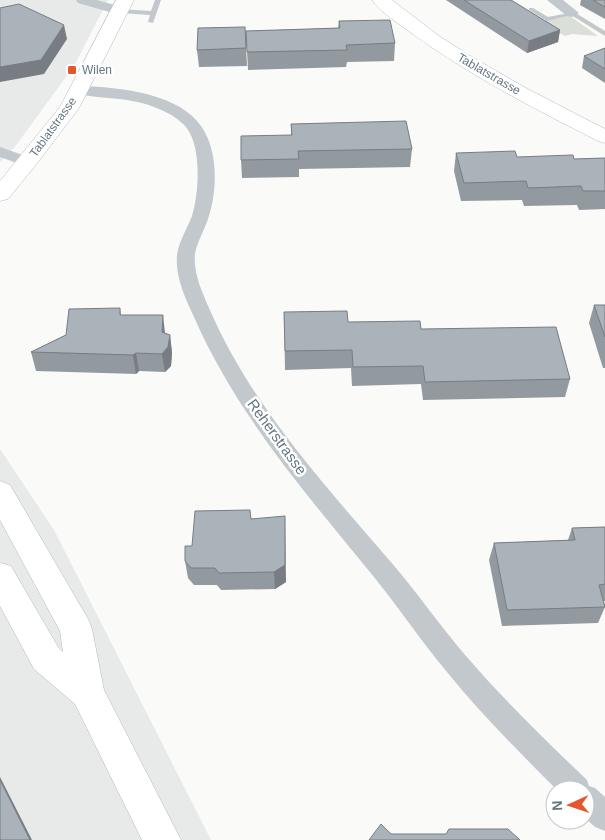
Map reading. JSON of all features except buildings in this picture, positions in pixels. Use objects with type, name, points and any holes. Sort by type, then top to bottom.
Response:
[{"type":"street","points":[[83,0],[122,6]]},
{"type":"street","name":"Tablatstrasse","points":[[381,0],[424,33],[462,58],[511,87],[605,137]]},
{"type":"street","points":[[554,0],[572,13]]},
{"type":"street","name":"Tablatstrasse","points":[[0,194],[28,162],[69,108],[122,6]]},
{"type":"street","name":"Reherstrasse","points":[[79,90],[114,92],[151,101],[181,115],[192,124],[199,135],[205,157],[204,199],[200,221],[189,238],[186,263],[194,292],[220,352],[240,387],[313,487],[398,588],[441,645],[528,742],[567,780]]},
{"type":"street","points":[[0,152],[28,162]]},
{"type":"street","points":[[0,493],[76,629],[88,693],[162,840]]},
{"type":"street","points":[[0,576],[46,658],[88,693]]},
{"type":"street","points":[[595,808],[605,817]]},
{"type":"lane","points":[[151,22],[158,0]]},
{"type":"lane","points":[[122,6],[154,13]]},
{"type":"lane","points":[[531,9],[547,19],[572,13],[605,34]]},
{"type":"shaded area","points":[[0,0],[108,0],[74,66],[14,148],[0,162]]},
{"type":"shaded area","points":[[567,14],[598,36],[572,34],[565,36],[540,22]]},
{"type":"shaded area","points":[[0,449],[54,530],[211,840],[0,840]]},
{"type":"place","name":"Wilen","points":[[72,70]]}]
